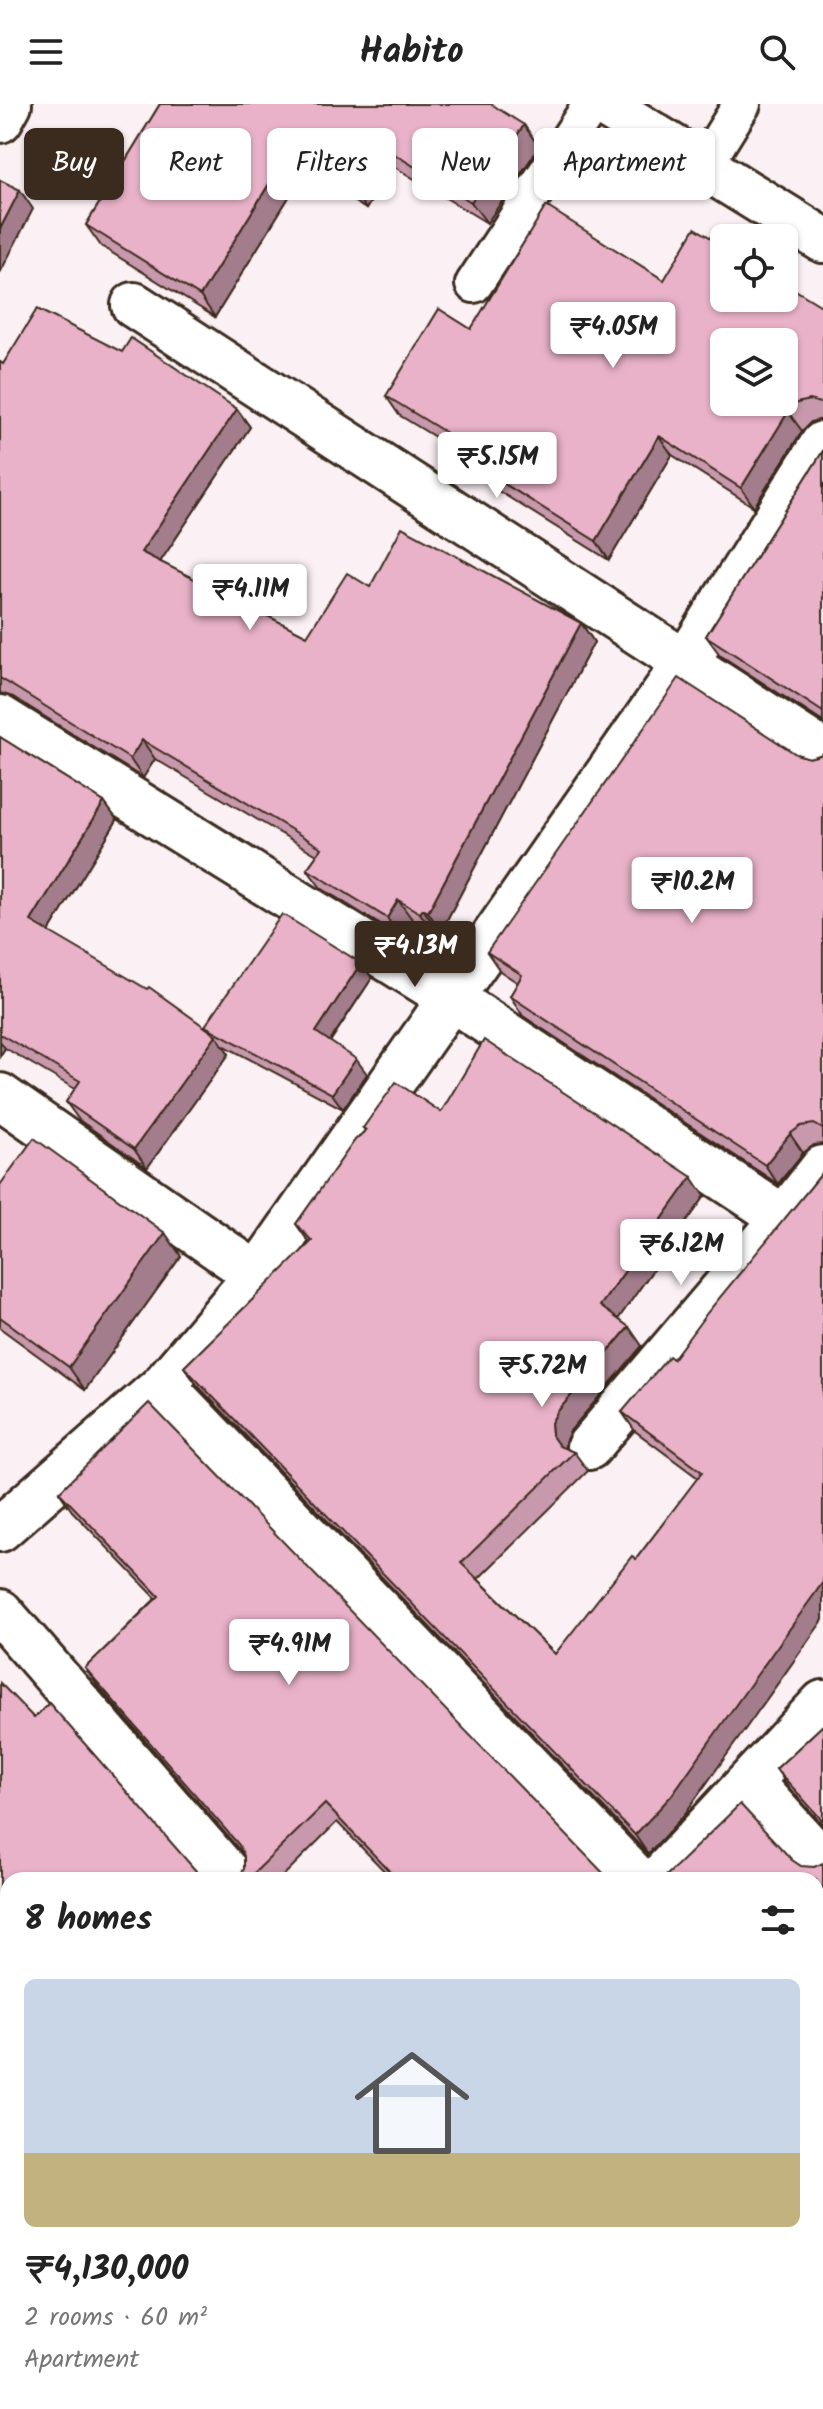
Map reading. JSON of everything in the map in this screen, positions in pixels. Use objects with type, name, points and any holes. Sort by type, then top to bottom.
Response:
[{"type":"street","points":[[0,120],[9,104]]},
{"type":"street","points":[[603,104],[641,128]]},
{"type":"street","points":[[715,174],[823,240]]},
{"type":"street","points":[[134,305],[823,752]]},
{"type":"street","points":[[0,1529],[163,1386],[257,1275],[686,662],[823,444]]},
{"type":"street","points":[[0,718],[451,998],[784,1218]]},
{"type":"street","points":[[0,1096],[257,1275]]},
{"type":"street","points":[[589,1447],[823,1168]]},
{"type":"street","points":[[163,1386],[630,1872]]},
{"type":"street","points":[[0,1612],[226,1872]]},
{"type":"street","points":[[666,1872],[823,1703]]},
{"type":"street","points":[[750,1782],[823,1862]]},
{"type":"lane","points":[[474,284],[592,104]]},
{"type":"lane","points":[[715,148],[742,104]]},
{"type":"building","points":[[160,104],[491,104],[524,125],[518,134],[518,128],[412,128],[412,165],[396,155],[396,128],[267,128],[267,187],[200,296],[86,225],[101,200],[124,200],[124,163],[140,137],[140,200],[251,200],[251,128],[145,128]]},
{"type":"building","points":[[0,180],[20,190],[0,229]]},
{"type":"building","points":[[546,206],[664,280],[695,228],[710,237],[710,312],[798,312],[798,292],[823,307],[823,404],[810,400],[798,403],[798,328],[710,328],[710,416],[786,416],[741,488],[659,436],[596,541],[479,468],[486,457],[386,396],[439,309],[471,329]]},
{"type":"building","points":[[37,309],[122,352],[131,338],[237,409],[141,552],[307,636],[347,573],[370,587],[402,527],[581,623],[428,912],[423,909],[420,913],[398,900],[387,918],[307,869],[322,848],[142,740],[130,759],[0,678],[0,362],[3,364]]},
{"type":"building","points":[[823,451],[823,712],[706,636]]},
{"type":"building","points":[[679,678],[796,754],[809,758],[823,753],[823,1129],[814,1124],[801,1126],[790,1134],[765,1165],[510,996],[522,975],[487,952]]},
{"type":"building","points":[[0,737],[104,802],[31,921],[147,989],[149,987],[216,1035],[134,1149],[66,1102],[80,1081],[0,1034]]},
{"type":"building","points":[[282,914],[361,963],[316,1032],[356,1059],[332,1094],[205,1026]]},
{"type":"building","points":[[484,1040],[692,1177],[600,1306],[629,1327],[551,1423],[552,1436],[559,1446],[574,1452],[461,1563],[555,1654],[632,1556],[636,1559],[702,1472],[622,1412],[669,1356],[673,1359],[823,1172],[823,1582],[671,1796],[635,1835],[184,1367],[312,1241],[296,1224],[355,1140],[366,1130],[363,1128],[396,1082],[441,1112]]},
{"type":"building","points":[[34,1138],[165,1233],[69,1367],[0,1317],[0,1185]]},
{"type":"building","points":[[149,1403],[602,1872],[390,1872],[325,1804],[255,1872],[242,1872],[244,1856],[239,1845],[85,1668],[159,1596],[59,1492]]},
{"type":"building","points":[[0,1683],[34,1718],[49,1703],[197,1872],[0,1872]]},
{"type":"building","points":[[823,1725],[823,1821],[776,1769]]},
{"type":"building","points":[[740,1804],[792,1860],[801,1866],[814,1867],[823,1863],[823,1872],[670,1872]]}]
